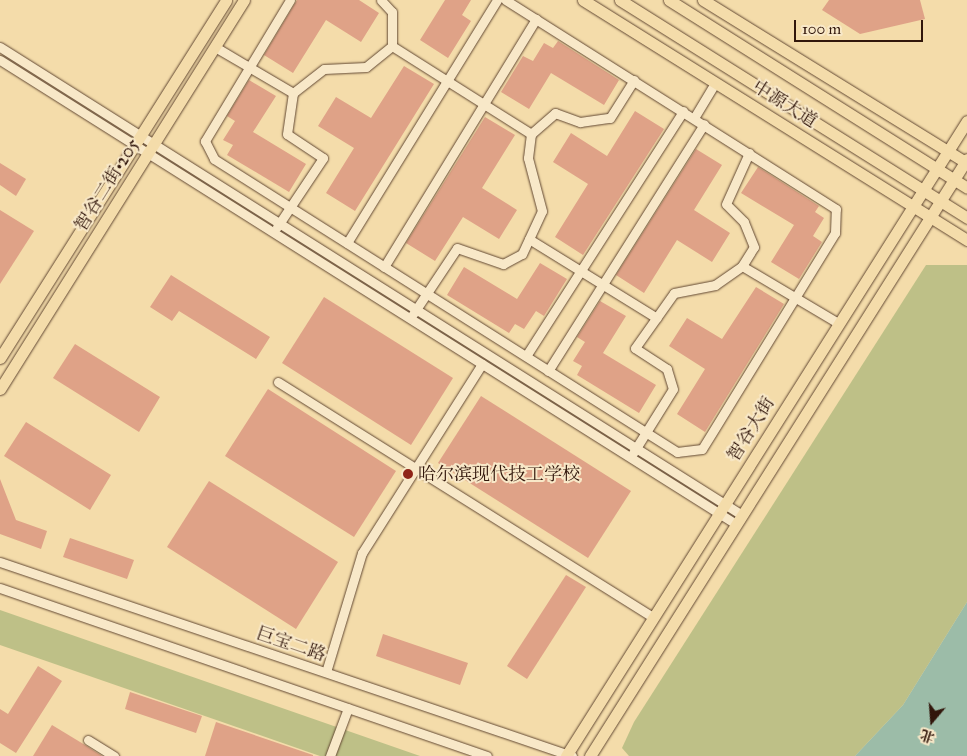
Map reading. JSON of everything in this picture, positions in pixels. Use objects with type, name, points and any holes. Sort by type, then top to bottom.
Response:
[{"type":"main road","name":"智谷二街•205","points":[[0,358],[226,0]]},
{"type":"main road","name":"智谷二街•205","points":[[0,390],[244,0]]},
{"type":"main road","name":"中源大道","points":[[583,0],[914,204],[967,240]]},
{"type":"main road","name":"中源大道","points":[[620,0],[923,190],[942,200],[967,218]]},
{"type":"main road","name":"中源大道","points":[[669,0],[967,188]]},
{"type":"main road","points":[[590,756],[966,161],[703,0]]},
{"type":"main road","name":"智谷大街","points":[[568,755],[838,323],[967,121]]},
{"type":"street","points":[[290,0],[206,140],[214,159],[677,452],[702,449],[835,233],[836,209],[505,0]]},
{"type":"street","points":[[381,0],[392,12],[392,46]]},
{"type":"street","points":[[347,243],[497,0]]},
{"type":"street","points":[[384,266],[536,19]]},
{"type":"street","points":[[392,46],[531,134]]},
{"type":"street","points":[[273,232],[323,158],[287,134],[294,93],[324,69],[366,67],[392,46]]},
{"type":"street","points":[[0,47],[138,140]]},
{"type":"street","points":[[215,47],[294,93]]},
{"type":"street","points":[[0,60],[279,224],[739,520]]},
{"type":"street","points":[[410,319],[457,248],[503,264],[522,254],[542,211],[528,158],[531,134],[554,113],[580,122],[610,118],[634,80]]},
{"type":"street","points":[[694,118],[714,85]]},
{"type":"street","points":[[526,356],[683,111]]},
{"type":"street","points":[[548,370],[704,124]]},
{"type":"street","points":[[151,148],[273,232],[410,319],[633,453]]},
{"type":"street","points":[[633,453],[673,389],[667,369],[635,348],[674,293],[715,285],[742,266],[754,247],[744,222],[726,204],[749,153]]},
{"type":"street","points":[[529,239],[656,318]]},
{"type":"street","points":[[742,266],[838,323]]},
{"type":"street","points":[[326,672],[362,553],[482,364]]},
{"type":"street","points":[[278,382],[653,617]]},
{"type":"street","name":"巨宝二路","points":[[0,562],[568,755]]},
{"type":"street","points":[[0,588],[487,756]]},
{"type":"street","points":[[330,756],[348,708]]},
{"type":"street","points":[[88,740],[114,756]]},
{"type":"green space","points":[[926,265],[967,265],[967,602],[903,705],[855,756],[629,756],[622,748],[634,722]]},
{"type":"green space","points":[[0,610],[420,756],[320,756],[0,645]]},
{"type":"shaded area","points":[[967,602],[967,756],[855,756],[903,705]]},
{"type":"building","points":[[297,0],[359,0],[379,13],[361,42],[326,20],[293,73],[264,55]]},
{"type":"building","points":[[445,0],[471,0],[462,15],[471,21],[448,58],[420,40]]},
{"type":"building","points":[[829,0],[920,0],[925,19],[860,34],[822,10]]},
{"type":"building","points":[[558,41],[619,80],[604,105],[551,73],[529,109],[501,92],[523,56],[533,61],[544,43],[553,48]]},
{"type":"building","points":[[404,66],[434,84],[355,211],[326,193],[354,148],[318,126],[336,97],[371,118]]},
{"type":"building","points":[[249,80],[276,96],[253,132],[306,164],[289,192],[227,155],[233,145],[223,140],[235,121],[227,116]]},
{"type":"building","points":[[635,111],[664,129],[583,255],[555,237],[588,184],[553,162],[571,133],[607,156]]},
{"type":"building","points":[[485,117],[515,135],[482,188],[517,210],[499,239],[463,217],[435,261],[406,243]]},
{"type":"building","points":[[696,149],[722,165],[694,210],[730,233],[712,262],[677,240],[644,293],[616,275]]},
{"type":"building","points":[[0,163],[26,179],[16,196],[0,185]]},
{"type":"building","points":[[758,167],[819,206],[815,212],[824,218],[813,236],[822,242],[799,279],[771,262],[794,225],[741,193]]},
{"type":"building","points":[[0,210],[34,231],[0,284]]},
{"type":"building","points":[[540,263],[567,279],[544,316],[536,311],[524,329],[515,324],[509,333],[447,295],[464,267],[517,299]]},
{"type":"building","points":[[171,275],[270,337],[256,359],[179,311],[172,321],[150,307]]},
{"type":"building","points":[[756,287],[784,304],[705,432],[677,414],[705,369],[669,346],[687,318],[722,339]]},
{"type":"building","points":[[324,297],[453,378],[411,445],[282,363]]},
{"type":"building","points":[[600,301],[626,316],[603,353],[656,385],[639,413],[577,375],[582,366],[573,361],[585,342],[577,337]]},
{"type":"building","points":[[75,344],[160,397],[139,432],[53,378]]},
{"type":"building","points":[[268,389],[396,471],[354,537],[225,456]]},
{"type":"building","points":[[481,396],[631,491],[588,558],[438,463]]},
{"type":"building","points":[[26,422],[111,475],[90,510],[4,456]]},
{"type":"building","points":[[0,479],[16,520],[47,531],[41,549],[0,534]]},
{"type":"building","points":[[209,481],[338,562],[296,629],[167,547]]},
{"type":"building","points":[[70,538],[134,560],[127,579],[63,557]]},
{"type":"building","points":[[566,575],[586,587],[527,679],[507,666]]},
{"type":"building","points":[[383,634],[468,663],[460,685],[376,656]]},
{"type":"building","points":[[38,666],[62,681],[16,753],[0,743],[0,709],[8,714]]},
{"type":"building","points":[[130,692],[202,716],[196,733],[125,709]]},
{"type":"building","points":[[216,722],[313,755],[313,756],[205,756]]},
{"type":"building","points":[[52,725],[85,745],[102,756],[33,756]]},
{"type":"place","name":"哈尔滨现代技工学校","points":[[408,474]]}]
